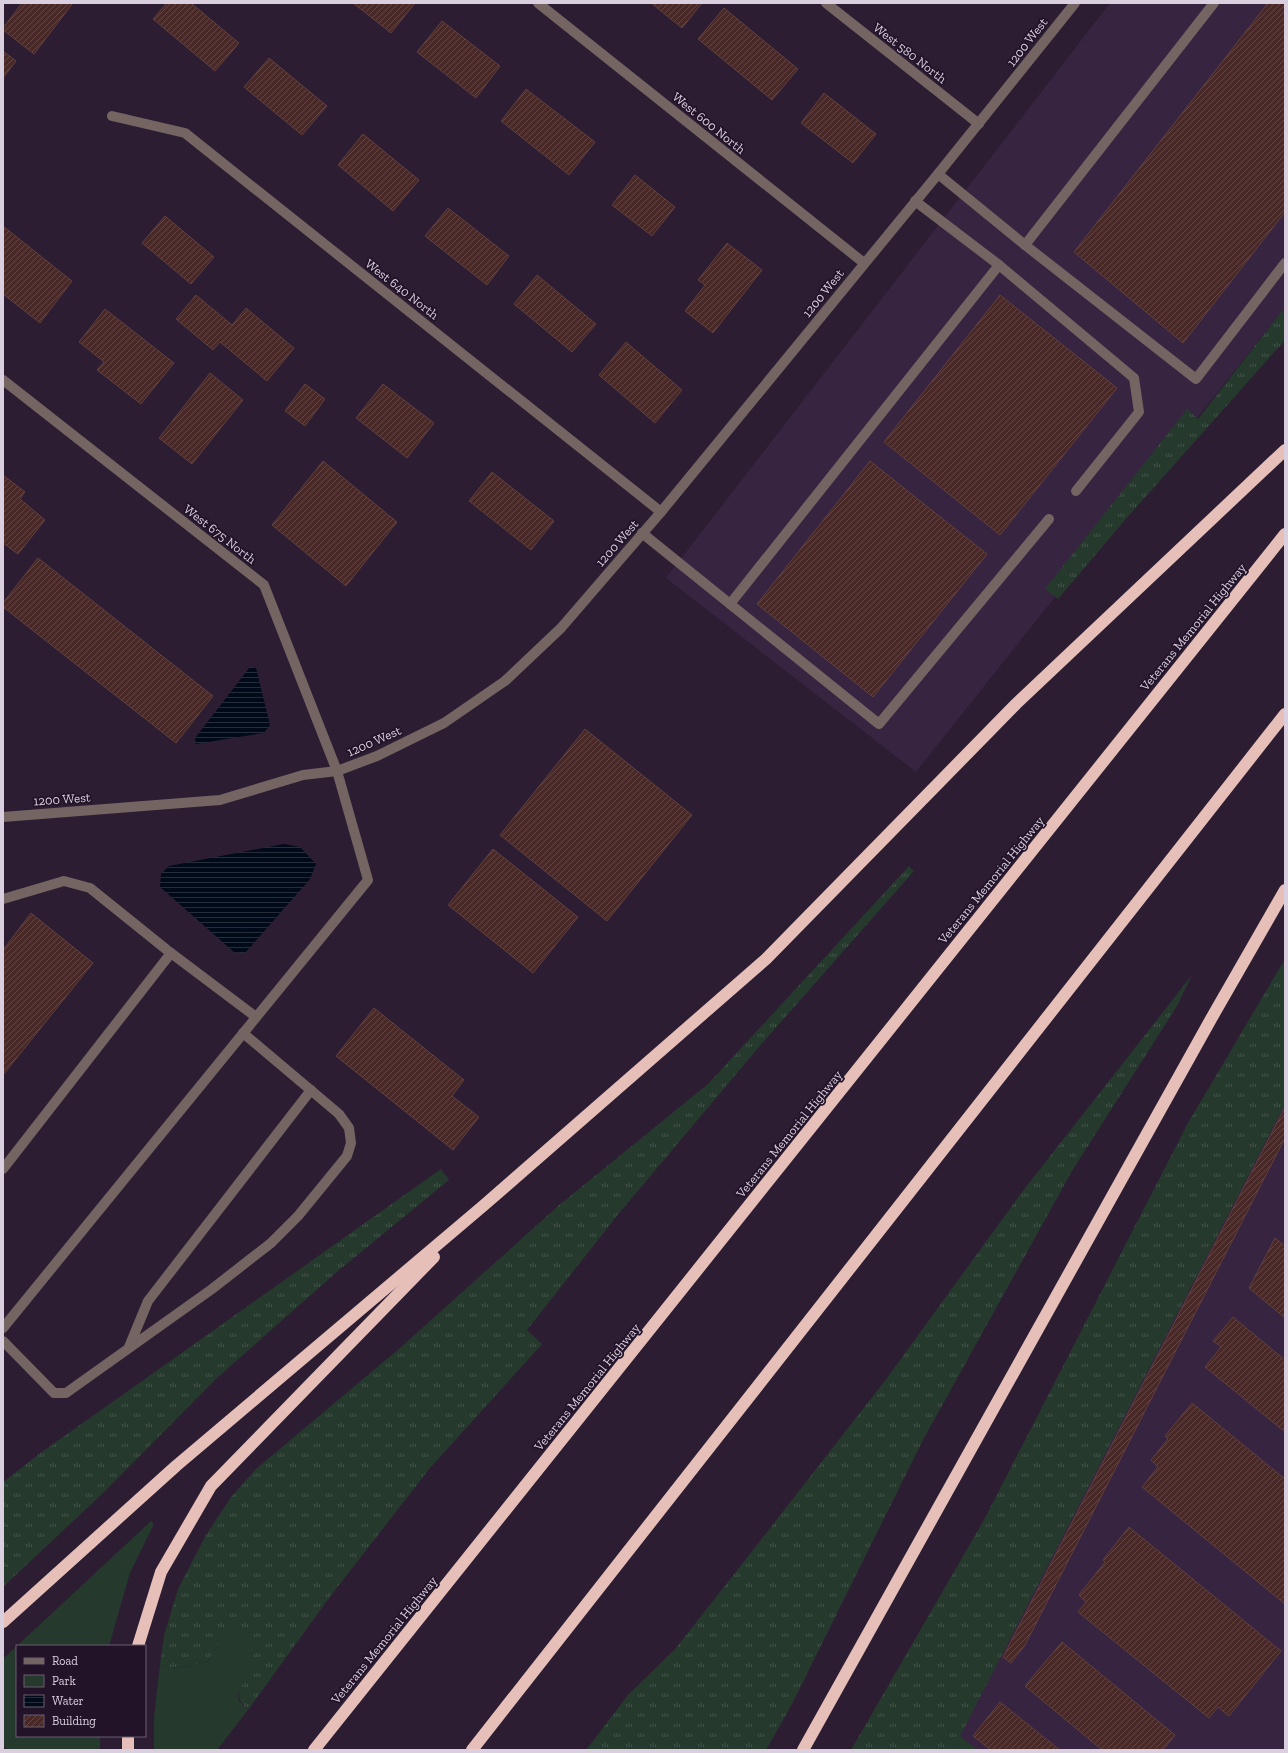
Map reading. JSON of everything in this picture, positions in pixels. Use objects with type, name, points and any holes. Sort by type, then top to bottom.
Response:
[{"type":"highway","points":[[3,1622],[176,1466],[484,1206],[766,959],[1016,704],[1285,450]]},
{"type":"highway","name":"Veterans Memorial Highway","points":[[314,1750],[1285,534]]},
{"type":"highway","points":[[472,1750],[1285,714]]},
{"type":"highway","points":[[802,1750],[1211,1019],[1285,890]]},
{"type":"highway","points":[[138,1645],[161,1572],[211,1486],[484,1206]]},
{"type":"highway","points":[[128,1737],[128,1750]]},
{"type":"street","name":"West 600 North","points":[[538,3],[864,263]]},
{"type":"street","name":"West 580 North","points":[[826,3],[979,124]]},
{"type":"street","name":"1200 West","points":[[3,817],[220,800],[303,775],[337,771],[377,756],[444,723],[505,681],[561,628],[661,512],[979,124],[1075,3]]},
{"type":"street","points":[[1025,245],[1214,3]]},
{"type":"street","name":"West 640 North","points":[[112,116],[185,133],[661,512]]},
{"type":"street","points":[[938,174],[1025,245],[1196,378],[1285,263]]},
{"type":"street","points":[[915,201],[999,265],[1134,378],[1139,412],[1076,491]]},
{"type":"street","points":[[730,604],[999,265]]},
{"type":"street","name":"West 675 North","points":[[3,380],[264,585],[337,771],[368,880],[256,1017]]},
{"type":"street","points":[[642,534],[879,724],[1049,519]]},
{"type":"street","points":[[3,899],[64,881],[90,888],[256,1017],[3,1328]]},
{"type":"street","points":[[3,1169],[171,952]]},
{"type":"street","points":[[3,1340],[54,1393],[66,1393],[212,1290],[271,1243],[298,1216],[348,1156],[351,1143],[350,1128],[339,1114],[243,1033]]},
{"type":"street","points":[[129,1348],[148,1301],[310,1090]]},
{"type":"shaded area","points":[[1110,3],[1285,3],[1285,307],[916,772],[666,578]]},
{"type":"shaded area","points":[[1285,1068],[1285,1750],[945,1750]]},
{"type":"green space","points":[[1285,307],[1285,340],[1125,520],[1058,599],[1045,589],[1187,409],[1198,419]]},
{"type":"green space","points":[[909,866],[914,871],[758,1048],[616,1217],[527,1330],[542,1344],[430,1468],[329,1598],[248,1710],[241,1703],[239,1697],[243,1681],[220,1643],[208,1661],[190,1666],[168,1668],[160,1664],[164,1636],[178,1589],[206,1535],[231,1497],[256,1469],[400,1348],[558,1206],[708,1084]]},
{"type":"green space","points":[[1285,959],[1285,1104],[953,1750],[851,1750],[985,1518],[1188,1123]]},
{"type":"green space","points":[[1192,975],[1177,1006],[1072,1171],[923,1440],[791,1706],[766,1750],[586,1750],[628,1695],[676,1648],[753,1550],[887,1378],[1022,1192]]},
{"type":"green space","points":[[441,1169],[449,1180],[338,1271],[218,1377],[101,1495],[3,1587],[3,1482],[39,1454]]},
{"type":"green space","points":[[151,1521],[154,1524],[130,1573],[109,1645],[18,1645]]},
{"type":"green space","points":[[233,1631],[248,1634],[254,1644],[254,1658],[238,1695],[239,1701],[248,1710],[217,1750],[154,1750],[154,1717],[160,1664],[168,1668],[190,1666],[208,1661],[220,1643]]},
{"type":"green space","points":[[16,1647],[16,1737],[100,1737],[100,1750],[8,1750],[3,1746],[3,1659]]},
{"type":"green space","points":[[960,1736],[978,1750],[953,1750]]},
{"type":"water","points":[[250,667],[256,668],[270,725],[264,733],[196,744],[195,738]]},
{"type":"water","points":[[284,844],[300,847],[316,864],[310,879],[245,953],[234,952],[160,887],[161,874],[169,866]]},
{"type":"building","points":[[22,3],[73,3],[34,54],[3,30]]},
{"type":"building","points":[[167,3],[191,3],[239,43],[215,71],[153,19]]},
{"type":"building","points":[[353,3],[415,3],[391,33]]},
{"type":"building","points":[[651,3],[702,3],[682,28]]},
{"type":"building","points":[[1268,3],[1285,3],[1285,212],[1183,343],[1074,252]]},
{"type":"building","points":[[724,8],[798,69],[772,100],[698,39]]},
{"type":"building","points":[[442,21],[500,66],[476,98],[417,52]]},
{"type":"building","points":[[3,51],[16,61],[3,78]]},
{"type":"building","points":[[269,58],[327,106],[302,135],[244,87]]},
{"type":"building","points":[[526,89],[595,142],[569,175],[501,121]]},
{"type":"building","points":[[824,93],[876,134],[853,163],[801,123]]},
{"type":"building","points":[[363,134],[419,180],[393,211],[338,165]]},
{"type":"building","points":[[635,175],[675,207],[652,236],[612,205]]},
{"type":"building","points":[[448,208],[509,256],[487,285],[425,236]]},
{"type":"building","points":[[165,216],[214,257],[191,284],[142,243]]},
{"type":"building","points":[[3,226],[72,281],[40,323],[3,294]]},
{"type":"building","points":[[727,243],[762,270],[713,333],[685,311],[705,285],[698,280]]},
{"type":"building","points":[[537,275],[596,324],[572,352],[514,304]]},
{"type":"building","points":[[196,295],[232,325],[246,308],[294,348],[267,381],[220,342],[213,350],[176,319]]},
{"type":"building","points":[[1000,295],[1117,388],[1000,535],[884,442]]},
{"type":"building","points":[[105,309],[174,363],[141,404],[97,370],[104,362],[79,342]]},
{"type":"building","points":[[626,342],[682,390],[655,423],[599,375]]},
{"type":"building","points":[[210,373],[243,400],[192,464],[159,438]]},
{"type":"building","points":[[305,384],[325,399],[305,426],[285,411]]},
{"type":"building","points":[[383,384],[434,423],[407,458],[356,418]]},
{"type":"building","points":[[323,461],[397,522],[346,586],[272,525]]},
{"type":"building","points":[[870,461],[987,554],[873,697],[757,604]]},
{"type":"building","points":[[492,472],[554,521],[531,550],[469,501]]},
{"type":"building","points":[[3,475],[25,492],[20,499],[45,520],[18,554],[3,543]]},
{"type":"building","points":[[38,558],[213,696],[176,743],[3,607],[3,603]]},
{"type":"building","points":[[585,729],[692,815],[607,921],[500,835]]},
{"type":"building","points":[[493,849],[578,917],[533,973],[448,905]]},
{"type":"building","points":[[31,913],[93,963],[3,1075],[3,950]]},
{"type":"building","points":[[374,1008],[464,1080],[452,1096],[479,1117],[453,1150],[336,1056]]},
{"type":"building","points":[[1285,1107],[1285,1138],[1025,1645],[1011,1663],[1003,1657]]},
{"type":"building","points":[[1275,1238],[1285,1246],[1285,1318],[1249,1288]]},
{"type":"building","points":[[1233,1317],[1285,1360],[1285,1432],[1205,1367],[1221,1347],[1213,1341]]},
{"type":"building","points":[[1192,1403],[1285,1479],[1285,1604],[1142,1487],[1158,1467],[1151,1460],[1168,1439],[1165,1436]]},
{"type":"building","points":[[1129,1527],[1281,1651],[1229,1716],[1218,1707],[1209,1718],[1078,1612],[1086,1602],[1079,1595],[1105,1562],[1103,1560]]},
{"type":"building","points":[[1062,1642],[1175,1735],[1163,1750],[1102,1750],[1025,1686]]},
{"type":"building","points":[[1000,1702],[1060,1750],[991,1750],[973,1736]]}]
